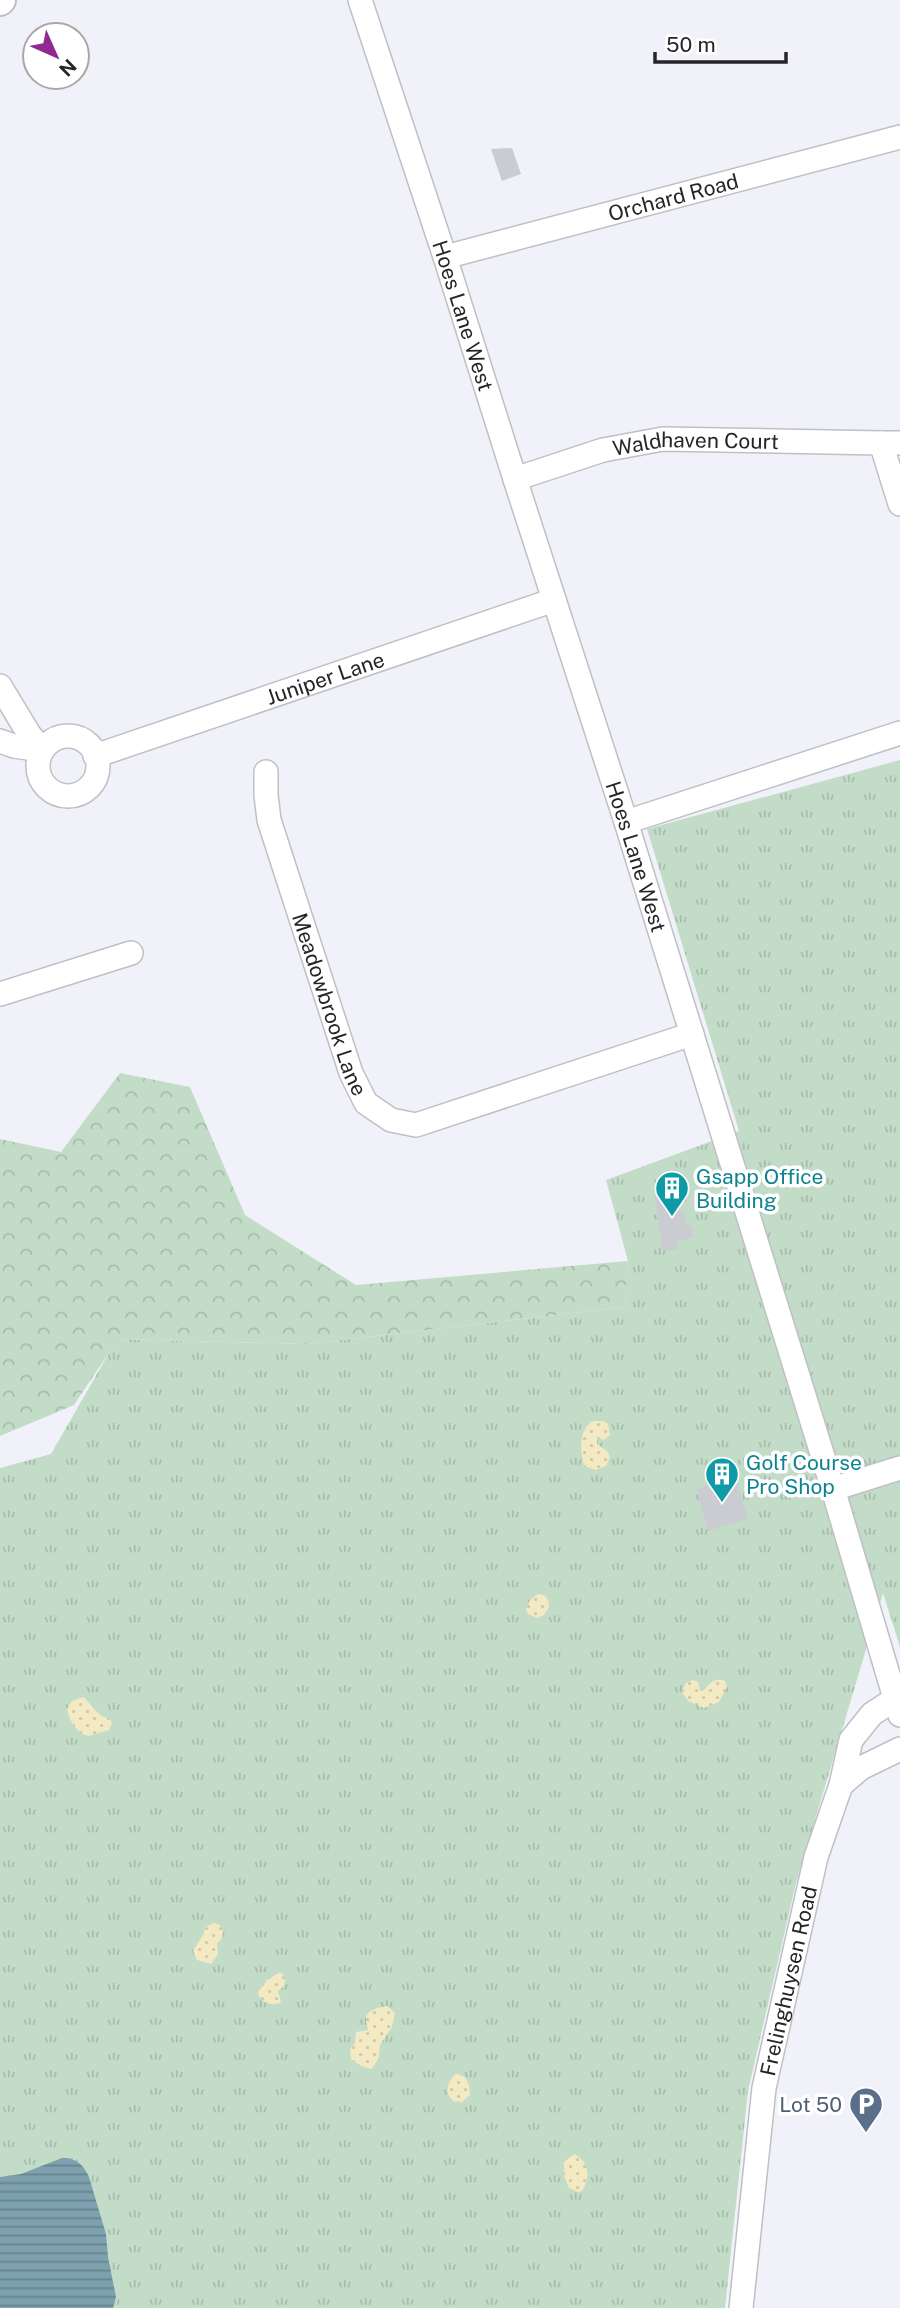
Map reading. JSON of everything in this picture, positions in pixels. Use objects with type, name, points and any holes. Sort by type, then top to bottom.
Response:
[{"type":"street","name":"Hoes Lane West","points":[[360,0],[446,257],[626,822],[898,1707]]},
{"type":"street","name":"Orchard Road","points":[[446,257],[900,137]]},
{"type":"street","name":"Waldhaven Court","points":[[515,480],[603,450],[663,439],[890,443],[900,504]]},
{"type":"street","name":"Juniper Lane","points":[[95,756],[554,600]]},
{"type":"street","points":[[0,686],[42,750]]},
{"type":"street","points":[[626,822],[900,733]]},
{"type":"street","points":[[66,736],[87,743],[97,761],[97,774],[93,783],[84,792],[66,796],[46,788],[39,777],[37,764],[42,750],[54,739],[66,736]]},
{"type":"street","points":[[0,741],[42,750]]},
{"type":"street","name":"Meadowbrook Lane","points":[[266,772],[269,820],[351,1073],[366,1102],[391,1120],[416,1125],[692,1034]]},
{"type":"street","points":[[0,994],[131,953]]},
{"type":"street","points":[[833,1489],[900,1468]]},
{"type":"street","name":"Frelinghuysen Road","points":[[741,2308],[764,2088],[816,1857],[841,1784],[851,1740],[872,1714],[898,1707]]},
{"type":"street","points":[[841,1784],[861,1768],[900,1749]]},
{"type":"green space","points":[[900,760],[900,1647],[883,1593],[796,1883],[748,2091],[725,2308],[0,2308],[0,1468],[51,1454],[117,1339],[306,1344],[625,1307],[628,1261],[606,1180],[739,1131],[647,829]]},
{"type":"green space","points":[[120,1073],[190,1087],[245,1215],[356,1285],[628,1261],[625,1307],[306,1344],[118,1339],[74,1405],[0,1436],[0,1139],[61,1152]]},
{"type":"sand","points":[[592,1421],[608,1424],[610,1435],[604,1440],[597,1438],[597,1444],[608,1452],[610,1457],[606,1466],[596,1470],[584,1466],[581,1449],[584,1431]]},
{"type":"sand","points":[[538,1594],[546,1598],[549,1607],[544,1615],[537,1618],[528,1614],[526,1609],[530,1600]]},
{"type":"sand","points":[[693,1680],[698,1682],[700,1691],[717,1680],[725,1681],[727,1687],[719,1702],[704,1708],[688,1701],[682,1692],[686,1683]]},
{"type":"sand","points":[[83,1697],[98,1713],[109,1718],[112,1723],[109,1730],[88,1736],[74,1726],[67,1709],[72,1701]]},
{"type":"sand","points":[[214,1923],[220,1925],[223,1932],[217,1943],[218,1954],[211,1964],[197,1960],[193,1951],[205,1927]]},
{"type":"sand","points":[[279,1973],[283,1974],[285,1981],[278,1991],[281,2002],[267,2003],[261,1999],[258,1992],[268,1979]]},
{"type":"sand","points":[[387,2006],[395,2013],[392,2027],[380,2045],[379,2057],[372,2069],[366,2068],[351,2059],[350,2049],[355,2043],[356,2032],[368,2030],[368,2014]]},
{"type":"sand","points":[[456,2074],[466,2079],[469,2087],[470,2095],[462,2102],[453,2101],[448,2091]]},
{"type":"sand","points":[[574,2154],[583,2161],[587,2170],[585,2186],[578,2192],[569,2188],[564,2176],[564,2162]]},
{"type":"water","points":[[62,2158],[78,2163],[89,2177],[106,2234],[116,2297],[113,2308],[0,2308],[0,2177],[21,2174]]},
{"type":"building","points":[[512,148],[521,174],[502,181],[491,149]]},
{"type":"building","name":"Gsapp Office Building","points":[[675,1195],[677,1211],[684,1211],[686,1226],[691,1225],[693,1238],[676,1241],[677,1249],[663,1251],[655,1198]]},
{"type":"building","name":"Golf Course Pro Shop","points":[[733,1469],[748,1519],[708,1531],[696,1489],[711,1484],[709,1476]]},
{"type":"place","name":"Gsapp Office Building","points":[[672,1218]]},
{"type":"place","name":"Golf Course Pro Shop","points":[[722,1504]]},
{"type":"place","name":"Lot 50","points":[[866,2134]]}]
